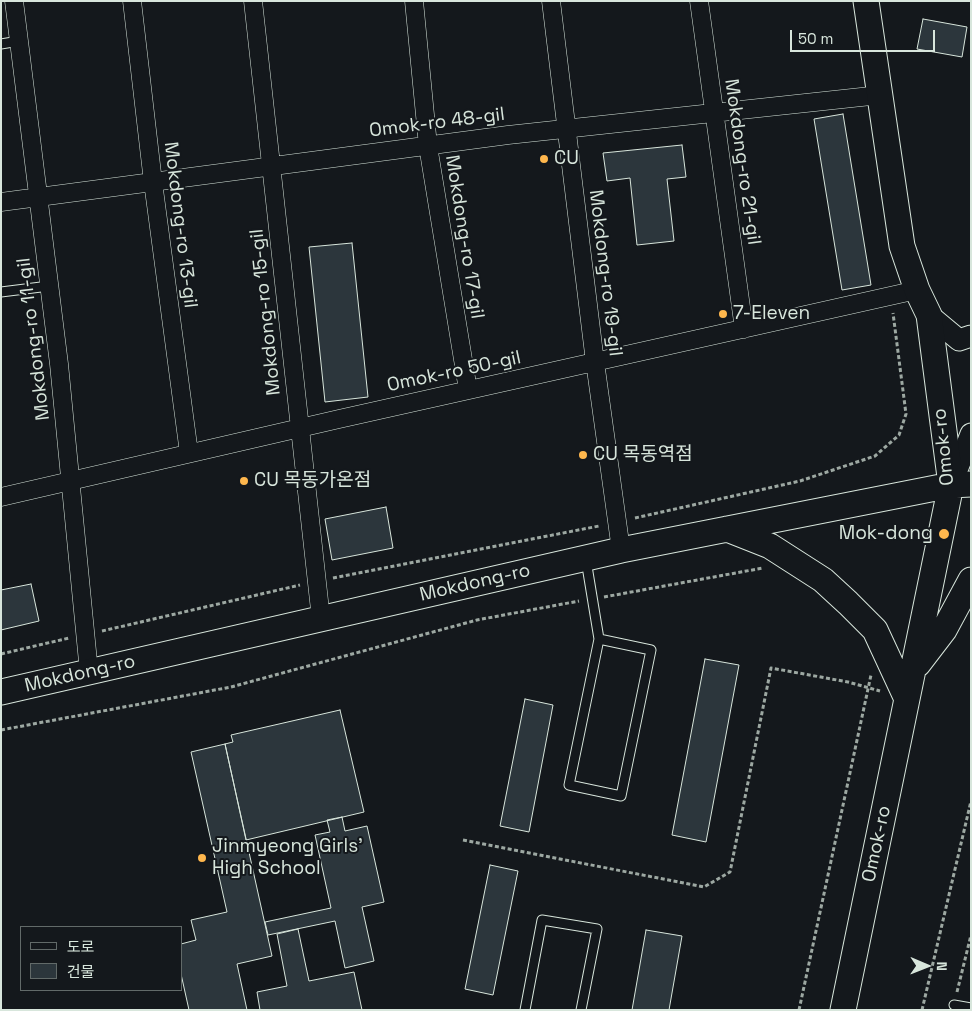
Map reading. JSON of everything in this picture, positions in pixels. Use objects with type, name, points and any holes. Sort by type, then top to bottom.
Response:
[{"type":"main road","name":"Omok-ro","points":[[843,1010],[913,670],[964,483],[929,315],[917,290],[902,246],[866,1]]},
{"type":"main road","name":"Mokdong-ro","points":[[1,692],[621,550],[964,483]]},
{"type":"main road","points":[[727,529],[770,546],[823,580],[848,603],[875,630],[907,699]]},
{"type":"main road","points":[[913,670],[944,630],[971,580]]},
{"type":"street","name":"Mokdong-ro 11-gil","points":[[14,1],[71,482],[89,672]]},
{"type":"street","name":"Mokdong-ro 13-gil","points":[[132,1],[153,182],[189,453]]},
{"type":"street","name":"Mokdong-ro 15-gil","points":[[252,1],[273,166],[299,428],[321,619]]},
{"type":"street","name":"Mokdong-ro 17-gil","points":[[414,1],[428,146],[468,390]]},
{"type":"street","name":"Mokdong-ro 19-gil","points":[[551,1],[595,362],[621,550]]},
{"type":"street","name":"Mokdong-ro 21-gil","points":[[699,1],[744,329]]},
{"type":"street","name":"Omok-ro 48-gil","points":[[1,202],[566,129],[880,95]]},
{"type":"street","name":"Omok-ro 50-gil","points":[[1,497],[299,428],[917,290]]},
{"type":"street","points":[[929,315],[959,340],[971,336]]},
{"type":"street","points":[[964,483],[971,434]]},
{"type":"lane","points":[[1,44],[19,41]]},
{"type":"lane","points":[[1,292],[49,286]]},
{"type":"lane","points":[[586,558],[600,639],[568,785],[621,796],[651,650],[600,639]]},
{"type":"lane","points":[[524,1010],[542,920],[597,929],[581,1010]]},
{"type":"lane","points":[[954,1005],[971,1008]]},
{"type":"path","points":[[1,654],[317,581],[618,522],[800,480],[875,456],[899,435]]},
{"type":"path","points":[[1,730],[230,687],[477,620],[763,568],[772,571]]},
{"type":"path","points":[[463,840],[704,887],[730,872],[771,668],[868,688],[907,699]]},
{"type":"path","points":[[799,1010],[873,670]]},
{"type":"path","points":[[922,1010],[971,801]]},
{"type":"path","points":[[954,1005],[971,936]]},
{"type":"building","points":[[923,19],[967,27],[962,57],[917,49]]},
{"type":"building","points":[[843,114],[871,285],[842,290],[814,119]]},
{"type":"building","points":[[682,145],[686,177],[667,179],[674,241],[637,245],[630,178],[607,181],[603,153]]},
{"type":"building","points":[[352,243],[368,397],[325,402],[309,247]]},
{"type":"building","points":[[386,507],[393,548],[332,560],[325,519]]},
{"type":"building","points":[[31,584],[39,621],[1,630],[1,590]]},
{"type":"building","points":[[705,659],[739,665],[706,842],[672,835]]},
{"type":"building","points":[[525,699],[553,705],[529,832],[500,826]]},
{"type":"building","points":[[340,710],[364,812],[246,840],[225,744],[233,742],[231,735]]},
{"type":"building","points":[[225,744],[272,956],[237,964],[247,1010],[189,1010],[182,978],[182,944],[196,940],[191,920],[227,912],[191,752]]},
{"type":"building","points":[[342,817],[345,831],[367,826],[384,902],[362,907],[374,961],[345,968],[335,921],[268,935],[265,922],[331,908],[315,835],[330,832],[327,820]]},
{"type":"building","points":[[490,865],[518,871],[493,995],[465,989]]},
{"type":"building","points":[[298,929],[309,981],[354,972],[362,1010],[260,1010],[257,992],[287,986],[277,934]]},
{"type":"building","points":[[646,930],[682,936],[669,1010],[632,1010]]},
{"type":"place","name":"CU","points":[[544,159]]},
{"type":"place","name":"7-Eleven","points":[[723,314]]},
{"type":"place","name":"CU 목동역점","points":[[583,455]]},
{"type":"place","name":"CU 목동가온점","points":[[244,481]]},
{"type":"place","name":"Mok-dong","points":[[944,534]]},
{"type":"place","name":"Jinmyeong Girls’ High School","points":[[202,858]]}]
